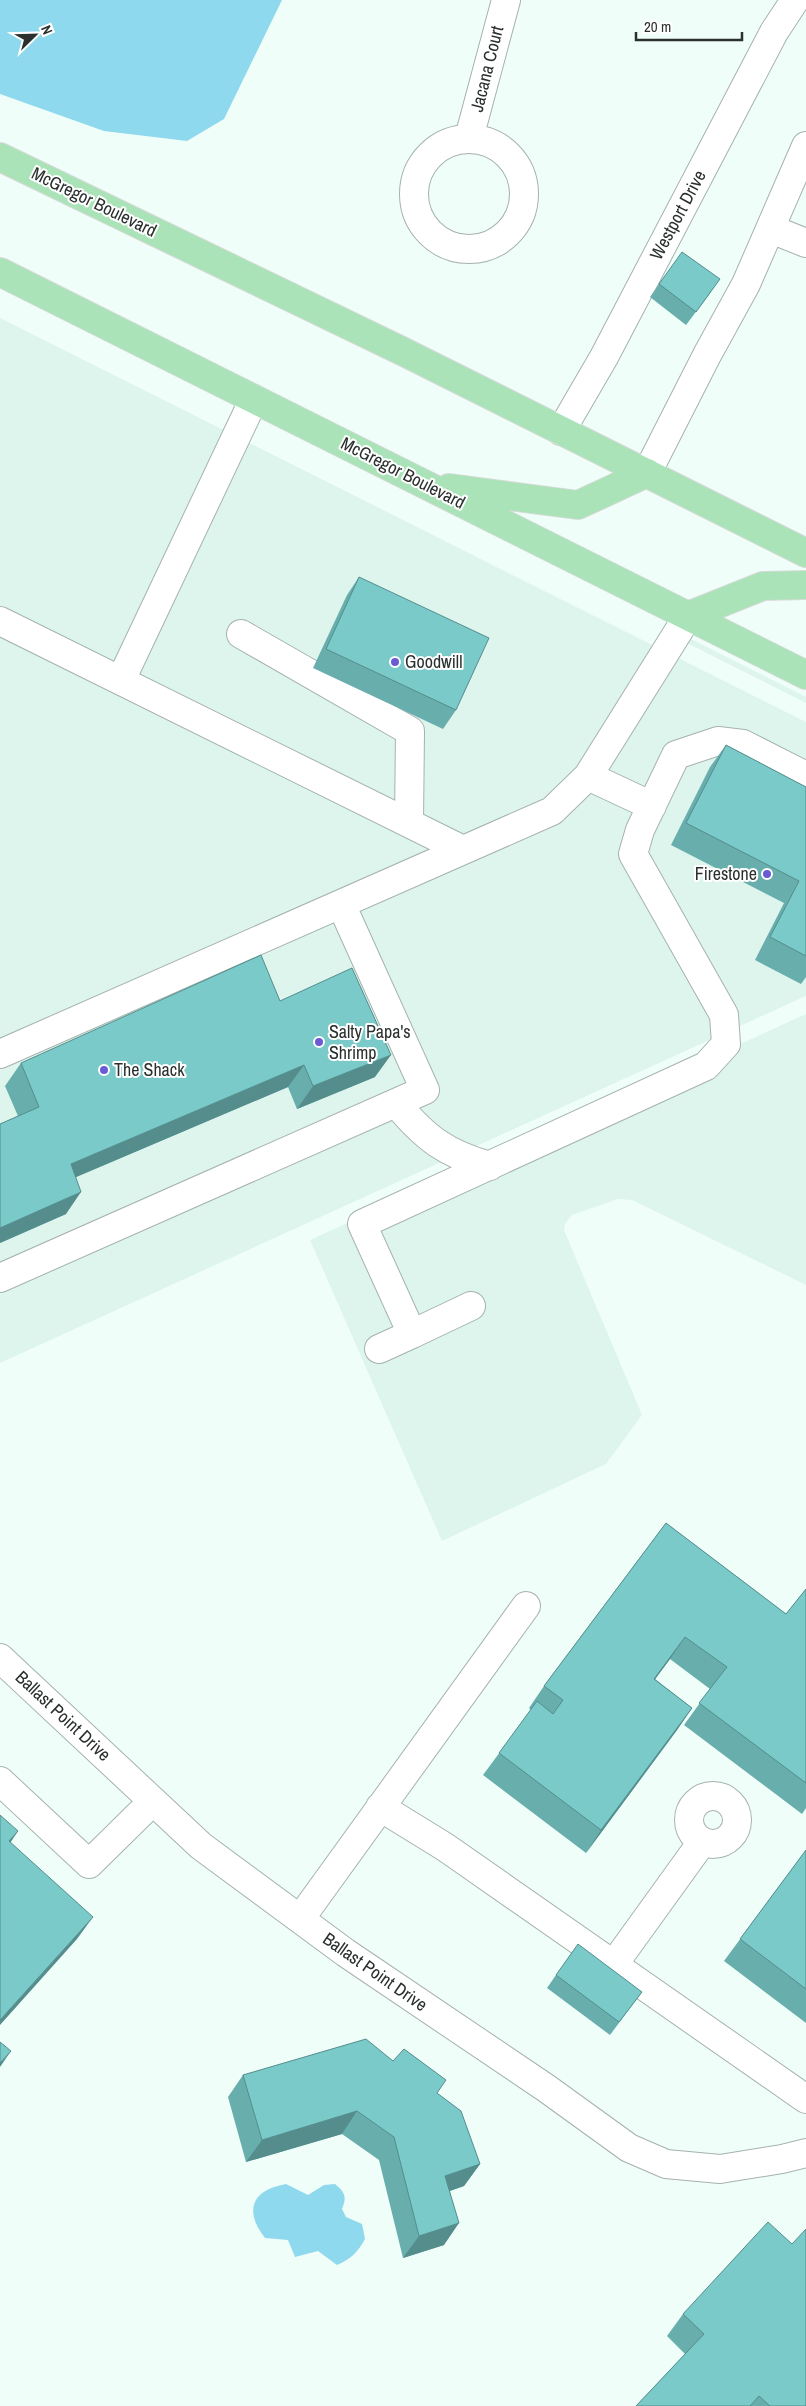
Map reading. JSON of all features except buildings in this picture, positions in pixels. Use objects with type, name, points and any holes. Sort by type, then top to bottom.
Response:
[{"type":"main road","name":"McGregor Boulevard","points":[[0,157],[404,352],[806,553]]},
{"type":"main road","name":"McGregor Boulevard","points":[[0,272],[806,674]]},
{"type":"main road","points":[[428,486],[578,505],[647,473]]},
{"type":"main road","points":[[688,616],[763,586],[806,585]]},
{"type":"street","name":"Jacana Court","points":[[469,138],[506,0]]},
{"type":"street","name":"Westport Drive","points":[[561,431],[604,357],[774,32],[795,0]]},
{"type":"street","points":[[469,138],[487,142],[503,150],[516,164],[523,181],[524,200],[519,217],[508,232],[494,243],[476,249],[458,248],[442,241],[427,230],[418,215],[414,198],[416,179],[423,163],[435,150],[451,141],[469,138]]},
{"type":"street","points":[[647,473],[707,355],[746,284],[806,146]]},
{"type":"street","points":[[770,229],[806,243]]},
{"type":"street","points":[[121,680],[254,399]]},
{"type":"street","points":[[0,1054],[552,811],[588,776],[688,616]]},
{"type":"street","points":[[0,621],[463,850]]},
{"type":"street","points":[[241,634],[410,731],[409,823]]},
{"type":"street","points":[[412,1334],[362,1224],[706,1066],[726,1044],[724,1015],[633,854],[640,830],[676,755],[718,741],[743,744],[806,776]]},
{"type":"street","points":[[588,776],[652,806]]},
{"type":"street","points":[[0,1278],[425,1090],[342,904]]},
{"type":"street","points":[[396,1103],[416,1127],[437,1144],[463,1159],[490,1166]]},
{"type":"street","points":[[380,1349],[471,1306]]},
{"type":"street","points":[[300,1919],[526,1606]]},
{"type":"street","name":"Ballast Point Drive","points":[[0,1658],[201,1846],[346,1953],[538,2083],[629,2148],[666,2164],[720,2168],[806,2153]]},
{"type":"street","points":[[0,1781],[89,1864],[153,1801]]},
{"type":"street","points":[[380,1807],[445,1847],[806,2099]]},
{"type":"street","points":[[614,1964],[702,1842]]},
{"type":"shaded area","points":[[0,318],[806,722],[806,996],[0,1363]]},
{"type":"shaded area","points":[[685,636],[806,697],[806,703],[679,639]]},
{"type":"shaded area","points":[[806,1014],[806,1285],[632,1200],[618,1199],[572,1215],[565,1224],[564,1230],[642,1415],[606,1464],[442,1541],[310,1240]]},
{"type":"water","points":[[0,0],[282,0],[224,119],[187,141],[104,131],[0,94]]},
{"type":"water","points":[[286,2184],[308,2195],[324,2185],[335,2184],[341,2190],[345,2198],[342,2209],[346,2217],[362,2224],[365,2239],[354,2255],[337,2265],[318,2251],[295,2257],[288,2240],[265,2238],[254,2219],[254,2203],[265,2191]]},
{"type":"place","name":"Goodwill","points":[[395,662]]},
{"type":"place","name":"Firestone","points":[[767,874]]},
{"type":"place","name":"Salty Papa's Shrimp","points":[[319,1042]]},
{"type":"place","name":"The Shack","points":[[104,1070]]}]
